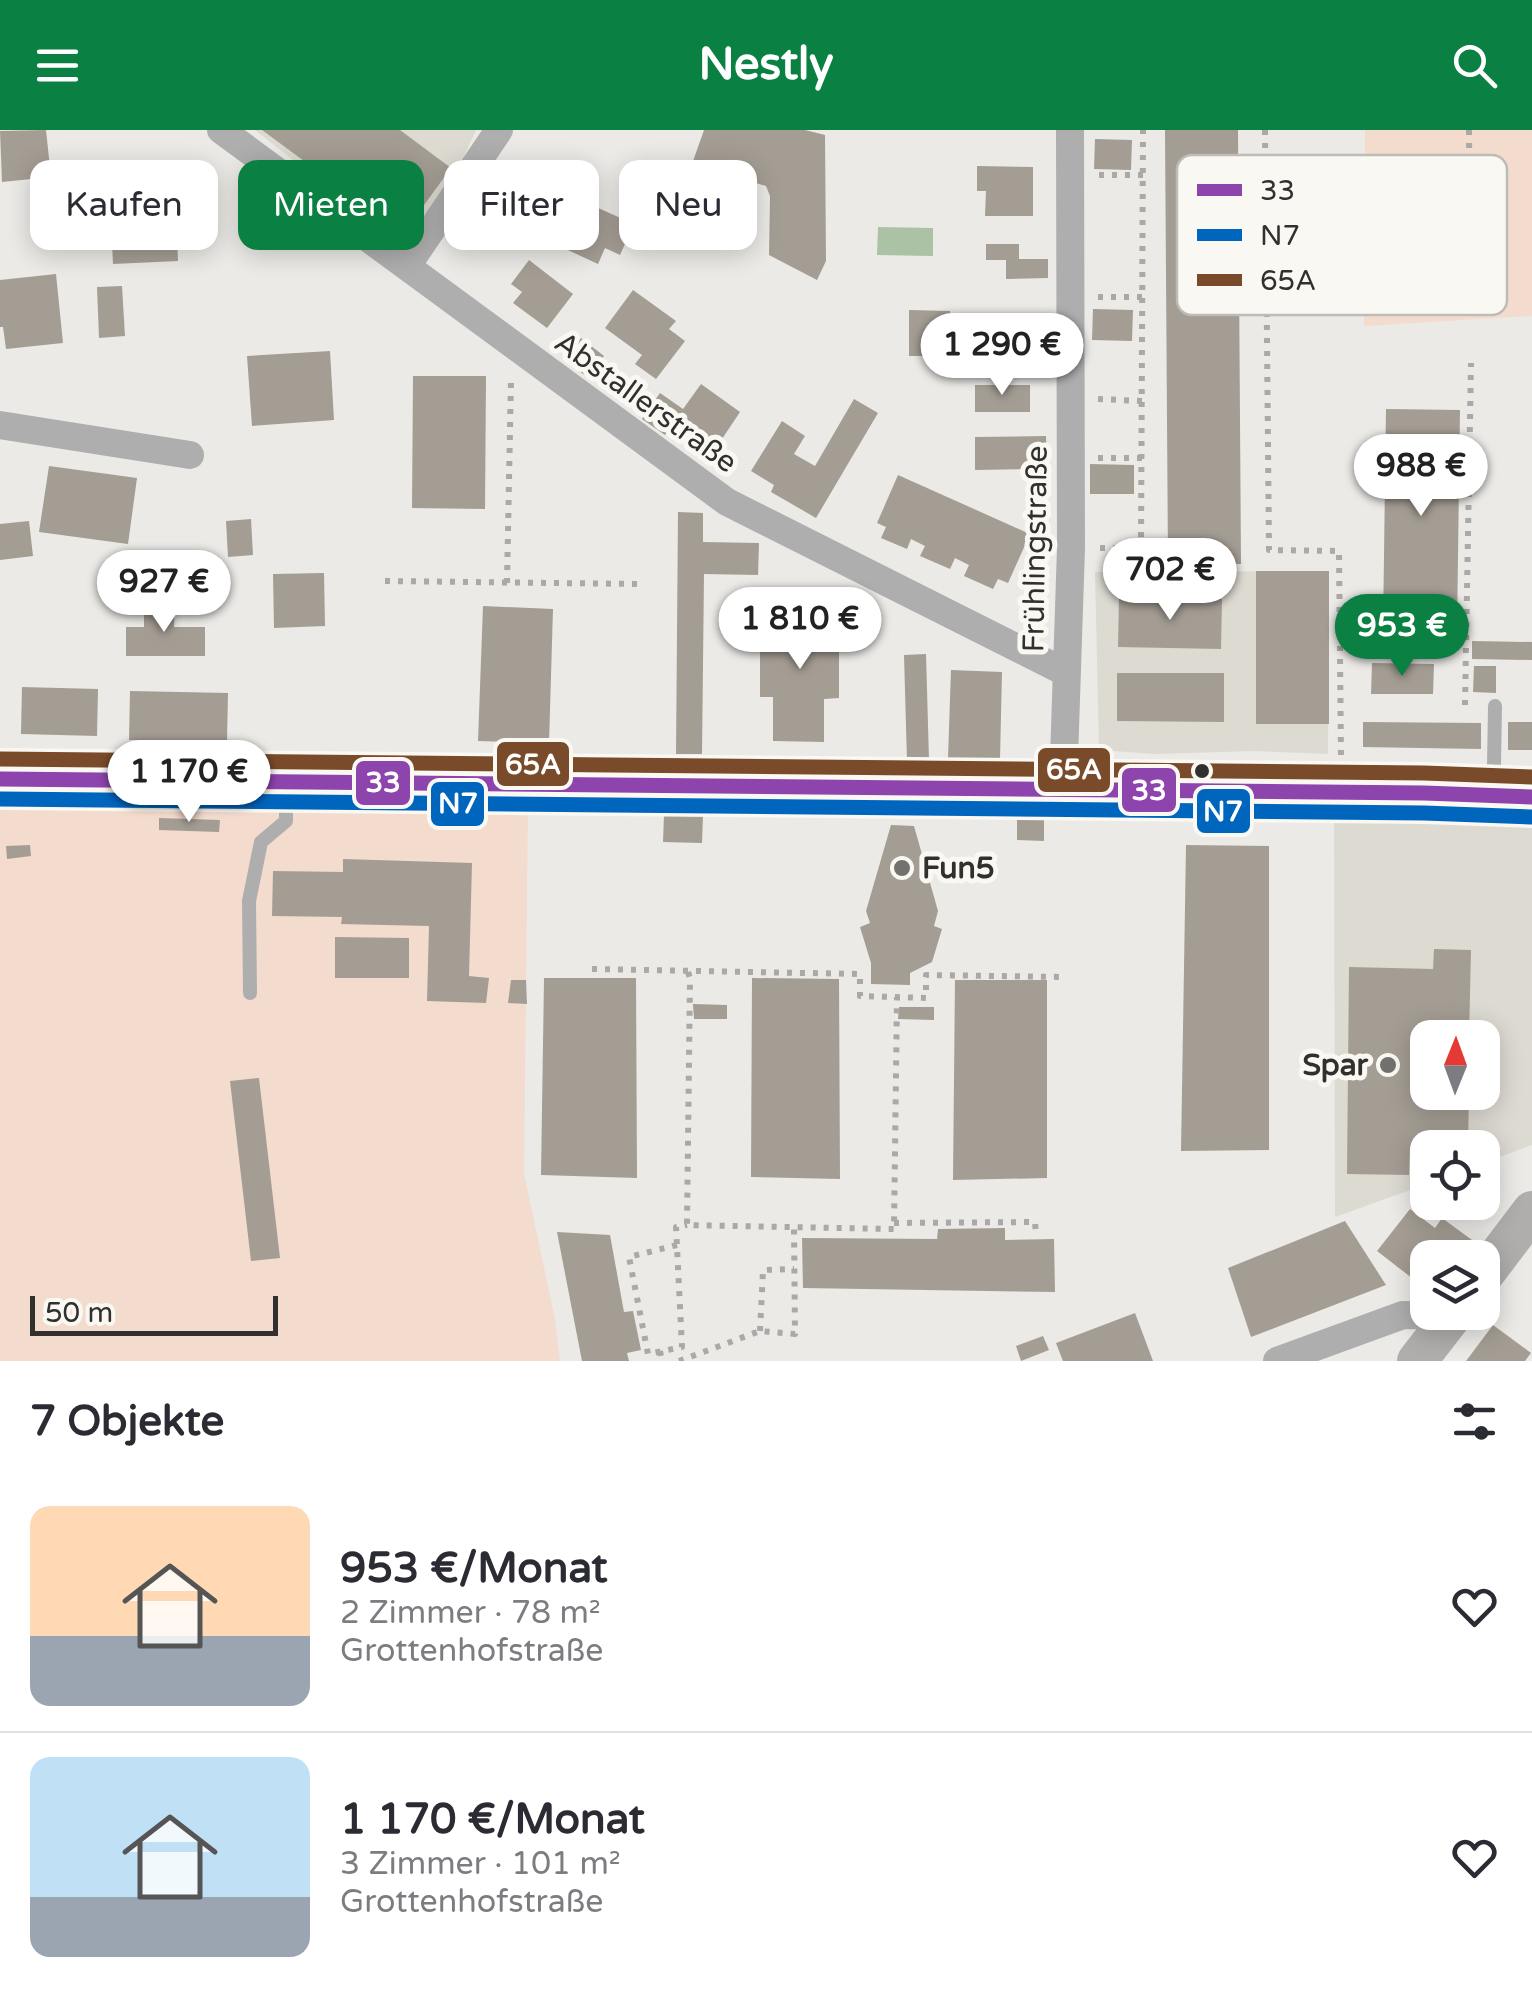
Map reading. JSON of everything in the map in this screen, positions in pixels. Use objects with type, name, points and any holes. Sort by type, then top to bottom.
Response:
[{"type":"main road","points":[[0,779],[1532,797]]},
{"type":"main road","points":[[1500,1253],[1532,1212]]},
{"type":"main road","points":[[1416,1361],[1441,1330]]},
{"type":"street","name":"Abstallerstraße","points":[[221,130],[727,502],[1065,672]]},
{"type":"street","points":[[407,266],[499,130]]},
{"type":"street","name":"Frühlingstraße","points":[[1063,789],[1071,548],[1070,130]]},
{"type":"street","points":[[0,425],[190,455]]},
{"type":"street","points":[[1277,1361],[1410,1315]]},
{"type":"lane","points":[[1482,796],[1494,766],[1495,706]]},
{"type":"lane","points":[[250,993],[249,901],[261,842],[286,822],[286,782]]},
{"type":"path","points":[[1071,548],[1141,548],[1143,130]]},
{"type":"path","points":[[1265,130],[1265,155]]},
{"type":"path","points":[[1469,130],[1469,155]]},
{"type":"path","points":[[1070,175],[1143,176]]},
{"type":"path","points":[[1070,297],[1142,297]]},
{"type":"path","points":[[1267,315],[1269,550],[1340,550],[1342,766]]},
{"type":"path","points":[[507,583],[511,372],[524,352]]},
{"type":"path","points":[[1465,705],[1471,363]]},
{"type":"path","points":[[1071,400],[1142,401]]},
{"type":"path","points":[[1071,457],[1142,458]]},
{"type":"path","points":[[385,582],[639,584]]},
{"type":"path","points":[[592,970],[860,974],[860,996],[926,998],[926,975],[1063,977]]},
{"type":"path","points":[[687,1225],[688,972]]},
{"type":"path","points":[[677,1245],[628,1257],[648,1354],[682,1347],[677,1245],[676,1227],[894,1228],[896,997]]},
{"type":"path","points":[[894,1223],[1035,1222],[1036,1235]]},
{"type":"path","points":[[679,1361],[760,1331],[795,1334],[794,1227]]},
{"type":"path","points":[[760,1331],[763,1270],[794,1269]]},
{"type":"path","points":[[660,1351],[662,1361]]},
{"type":"shaded area","points":[[255,130],[476,130],[462,160],[444,160],[444,190],[424,216],[424,160],[293,160]]},
{"type":"shaded area","points":[[1365,130],[1532,130],[1532,316],[1364,326],[1364,315],[1507,315],[1507,155],[1365,155]]},
{"type":"shaded area","points":[[878,227],[933,228],[933,256],[877,255]]},
{"type":"shaded area","points":[[1329,571],[1328,754],[1155,754],[1099,750],[1095,572]]},
{"type":"shaded area","points":[[0,798],[528,803],[524,1173],[560,1361],[0,1361]]},
{"type":"shaded area","points":[[1334,812],[1532,826],[1532,1145],[1500,1157],[1500,1130],[1410,1130],[1410,1190],[1335,1217]]},
{"type":"building","points":[[46,130],[49,160],[30,160],[30,179],[2,182],[0,131]]},
{"type":"building","points":[[262,130],[400,130],[444,163],[444,178],[424,205],[424,160],[303,160]]},
{"type":"building","points":[[704,130],[805,130],[825,135],[826,261],[817,280],[769,255],[770,196],[766,186],[757,183],[757,160],[693,160]]},
{"type":"building","points":[[1165,130],[1238,130],[1238,155],[1177,155],[1177,315],[1239,315],[1241,564],[1168,563]]},
{"type":"building","points":[[1095,139],[1132,140],[1131,170],[1094,169]]},
{"type":"building","points":[[977,166],[1033,167],[1033,216],[985,216],[986,191],[977,191]]},
{"type":"building","points":[[599,208],[619,217],[619,250],[622,250],[620,255],[605,248],[598,264],[568,250],[599,250]]},
{"type":"building","points":[[986,244],[1019,244],[1019,259],[1048,259],[1048,278],[1006,279],[1006,260],[986,260]]},
{"type":"building","points":[[112,250],[178,250],[178,261],[113,264]]},
{"type":"building","points":[[529,260],[573,294],[547,328],[513,303],[522,292],[511,284]]},
{"type":"building","points":[[56,274],[63,343],[6,349],[0,327],[0,280]]},
{"type":"building","points":[[122,286],[125,336],[99,338],[97,287]]},
{"type":"building","points":[[633,290],[676,321],[669,329],[685,341],[656,379],[635,364],[642,355],[605,328]]},
{"type":"building","points":[[1093,309],[1133,310],[1132,341],[1092,340]]},
{"type":"building","points":[[909,310],[950,311],[950,342],[931,342],[931,356],[909,356]]},
{"type":"building","points":[[581,338],[604,356],[587,377],[564,359]]},
{"type":"building","points":[[330,351],[334,420],[252,426],[247,356]]},
{"type":"building","points":[[413,376],[486,376],[485,509],[412,508]]},
{"type":"building","points":[[701,384],[740,412],[712,454],[671,425],[665,435],[642,419],[660,393],[683,409]]},
{"type":"building","points":[[975,385],[1030,385],[1030,412],[975,412]]},
{"type":"building","points":[[854,399],[878,413],[816,518],[771,492],[774,485],[751,471],[782,421],[805,436],[794,454],[815,466]]},
{"type":"building","points":[[1386,409],[1460,410],[1457,629],[1383,629]]},
{"type":"building","points":[[1046,436],[1047,459],[1029,459],[1029,469],[975,470],[975,437]]},
{"type":"building","points":[[1090,464],[1134,465],[1134,494],[1090,494]]},
{"type":"building","points":[[49,466],[137,478],[128,544],[39,532]]},
{"type":"building","points":[[898,475],[1030,534],[1008,583],[998,579],[993,589],[964,576],[969,565],[955,558],[950,569],[920,556],[925,546],[911,539],[907,549],[881,538],[886,527],[877,523]]},
{"type":"building","points":[[678,512],[703,513],[703,542],[759,543],[758,575],[704,574],[702,754],[676,754]]},
{"type":"building","points":[[251,519],[253,555],[228,557],[226,521]]},
{"type":"building","points":[[29,521],[33,556],[0,560],[0,524]]},
{"type":"building","points":[[1256,571],[1329,571],[1329,724],[1256,724]]},
{"type":"building","points":[[324,573],[325,626],[274,628],[273,574]]},
{"type":"building","points":[[1119,597],[1222,599],[1221,649],[1118,647]]},
{"type":"building","points":[[144,604],[175,604],[174,627],[205,627],[205,656],[126,656],[126,627],[144,627]]},
{"type":"building","points":[[776,604],[826,604],[826,641],[839,641],[839,698],[824,699],[824,742],[773,741],[773,697],[760,697],[760,640],[775,640]]},
{"type":"building","points":[[483,606],[553,609],[549,743],[478,741]]},
{"type":"building","points":[[1472,641],[1532,642],[1532,660],[1472,659]]},
{"type":"building","points":[[926,654],[929,760],[907,761],[904,655]]},
{"type":"building","points":[[1372,663],[1434,664],[1433,694],[1371,694]]},
{"type":"building","points":[[1474,666],[1496,666],[1496,693],[1473,692]]},
{"type":"building","points":[[951,670],[1002,672],[1000,759],[948,758]]},
{"type":"building","points":[[1117,673],[1224,673],[1224,722],[1117,721]]},
{"type":"building","points":[[22,687],[98,689],[97,736],[21,734]]},
{"type":"building","points":[[130,691],[228,693],[227,741],[129,740]]},
{"type":"building","points":[[1363,722],[1481,723],[1481,749],[1363,747]]},
{"type":"building","points":[[1508,722],[1532,722],[1532,750],[1508,750]]},
{"type":"building","points":[[664,815],[703,815],[702,843],[663,842]]},
{"type":"building","points":[[159,818],[220,820],[219,832],[159,830]]},
{"type":"building","points":[[1017,819],[1044,819],[1044,841],[1017,840]]},
{"type":"building","name":"Fun5","points":[[891,825],[914,826],[938,911],[934,926],[942,929],[932,962],[910,973],[910,985],[871,984],[871,963],[860,927],[870,923],[866,911]]},
{"type":"building","points":[[30,845],[31,856],[7,859],[6,846]]},
{"type":"building","points":[[1186,845],[1269,846],[1269,1150],[1181,1151]]},
{"type":"building","points":[[343,859],[472,863],[469,976],[489,978],[486,1003],[427,1001],[429,926],[341,924],[342,917],[272,916],[273,871],[343,872]]},
{"type":"building","points":[[335,937],[409,938],[409,978],[335,978]]},
{"type":"building","name":"Spar","points":[[1434,949],[1471,950],[1469,1020],[1410,1020],[1410,1110],[1469,1110],[1468,1130],[1410,1130],[1409,1175],[1347,1174],[1349,967],[1433,969]]},
{"type":"building","points":[[544,978],[636,978],[637,1178],[541,1175]]},
{"type":"building","points":[[752,978],[839,979],[840,1179],[751,1177]]},
{"type":"building","points":[[511,980],[526,980],[527,1004],[508,1003]]},
{"type":"building","points":[[955,980],[1047,980],[1047,1178],[953,1180]]},
{"type":"building","points":[[693,1004],[727,1005],[727,1019],[694,1019]]},
{"type":"building","points":[[899,1007],[934,1007],[934,1020],[898,1019]]},
{"type":"building","points":[[259,1078],[280,1258],[251,1261],[230,1081]]},
{"type":"building","points":[[1410,1209],[1410,1220],[1424,1220],[1435,1228],[1445,1220],[1472,1240],[1410,1240],[1410,1277],[1377,1251]]},
{"type":"building","points":[[1345,1221],[1386,1285],[1251,1337],[1228,1268]]},
{"type":"building","points":[[1005,1228],[1005,1240],[1054,1239],[1055,1292],[803,1288],[802,1238],[937,1239],[938,1229]]},
{"type":"building","points":[[557,1232],[610,1235],[624,1312],[633,1311],[641,1350],[627,1353],[629,1361],[582,1361]]},
{"type":"building","points":[[1135,1313],[1153,1361],[1063,1361],[1056,1343]]},
{"type":"building","points":[[1489,1330],[1500,1330],[1531,1353],[1525,1361],[1466,1361]]},
{"type":"building","points":[[1043,1336],[1049,1350],[1021,1361],[1016,1346]]},
{"type":"transit line","name":"65A","points":[[0,759],[1532,777]]},
{"type":"transit line","name":"33","points":[[0,779],[1532,797]]},
{"type":"transit line","name":"N7","points":[[0,799],[1531,817]]},
{"type":"place","name":"Fun5","points":[[902,868]]},
{"type":"place","name":"Spar","points":[[1388,1065]]}]
